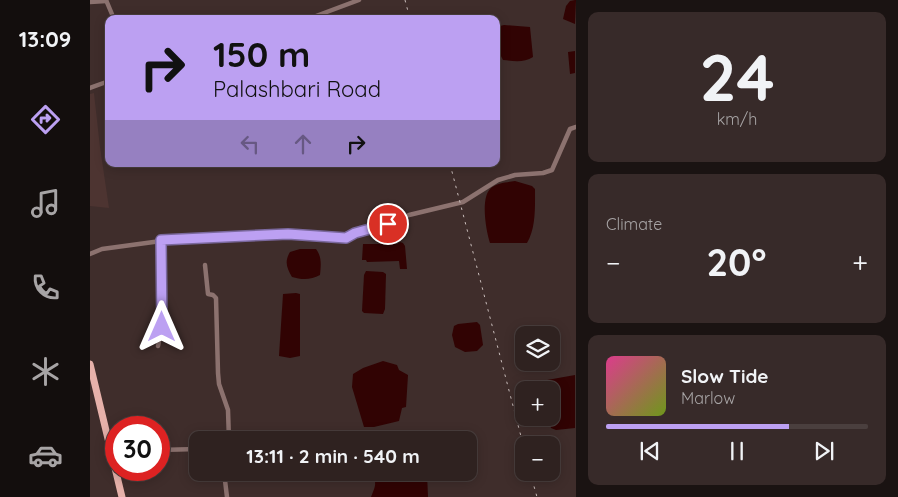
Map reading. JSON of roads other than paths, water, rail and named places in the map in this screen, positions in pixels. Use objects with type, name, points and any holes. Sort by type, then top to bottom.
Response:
[{"type":"main road","points":[[90,364],[105,418]]},
{"type":"main road","points":[[119,481],[122,497]]},
{"type":"street","points":[[319,15],[359,0]]},
{"type":"street","points":[[90,2],[106,1],[112,15]]},
{"type":"street","points":[[90,88],[105,82]]},
{"type":"street","points":[[90,254],[102,249],[161,240],[288,234],[346,238],[355,233],[409,216],[463,202],[498,180],[515,175],[543,173],[552,170],[570,129],[576,127]]},
{"type":"street","points":[[158,346],[162,327],[161,240]]},
{"type":"street","points":[[206,264],[208,294],[213,294],[216,298],[219,384],[228,410],[229,431]]},
{"type":"street","points":[[170,450],[189,449]]},
{"type":"street","points":[[225,481],[227,497]]},
{"type":"railway","points":[[405,0],[409,15]]},
{"type":"railway","points":[[451,167],[521,436]]},
{"type":"railway","points":[[533,481],[537,497]]}]
